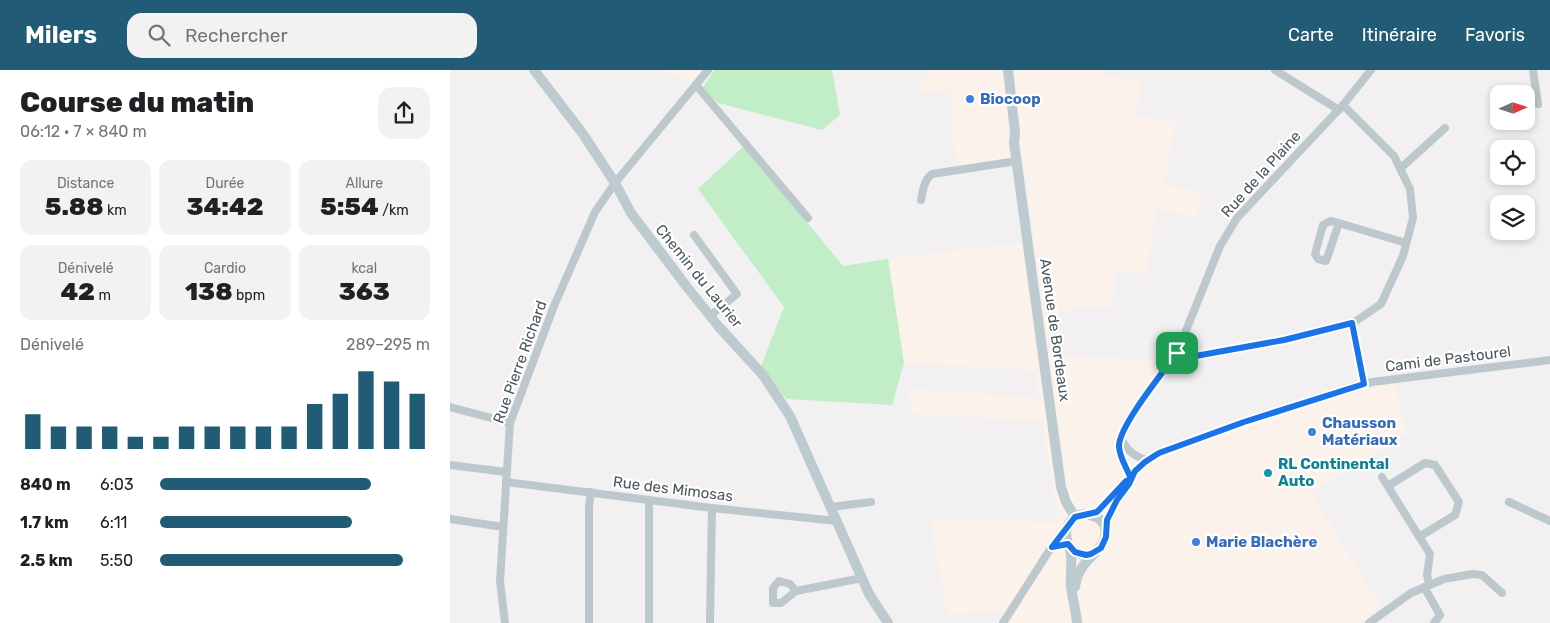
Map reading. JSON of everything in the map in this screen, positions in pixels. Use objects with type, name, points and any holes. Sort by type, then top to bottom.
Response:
[{"type":"main road","name":"Chemin du Laurier","points":[[534,70],[582,134],[615,183],[631,213],[710,316],[763,375],[790,416],[869,594],[888,623]]},
{"type":"main road","name":"Avenue de Bordeaux","points":[[1002,70],[1011,135],[1017,161],[1061,486],[1066,502],[1075,517]]},
{"type":"main road","name":"Avenue de Bordeaux","points":[[1008,70],[1015,132],[1014,143]]},
{"type":"main road","points":[[1075,603],[1072,596],[1071,556],[1066,533],[1067,527],[1075,517],[1089,515],[1098,519],[1105,530],[1104,543],[1088,559],[1079,572],[1075,586],[1078,623]]},
{"type":"main road","points":[[1068,544],[1071,549],[1080,554],[1096,552]]},
{"type":"street","name":"Rue Pierre Richard","points":[[505,623],[500,581],[510,423],[554,306],[595,212],[615,183],[708,70]]},
{"type":"street","points":[[1177,353],[1190,357],[1284,340],[1352,323],[1381,304],[1403,256],[1413,218],[1410,189],[1394,156],[1342,108],[1275,70]]},
{"type":"street","name":"Rue de la Plaine","points":[[1121,439],[1130,418],[1177,353],[1228,230],[1237,218],[1342,108],[1371,70]]},
{"type":"street","points":[[1533,70],[1538,104]]},
{"type":"street","points":[[696,85],[808,218]]},
{"type":"street","points":[[1401,168],[1445,128]]},
{"type":"street","points":[[921,200],[925,183],[932,174],[1017,161]]},
{"type":"street","points":[[1339,223],[1326,261],[1318,259],[1315,254],[1323,225],[1330,221],[1339,223],[1406,242]]},
{"type":"street","points":[[694,235],[740,297],[710,316]]},
{"type":"street","points":[[1352,323],[1364,384]]},
{"type":"street","name":"Cami de Pastourel","points":[[1105,530],[1111,511],[1129,484],[1135,471],[1159,453],[1244,422],[1364,384],[1550,360]]},
{"type":"street","points":[[450,407],[510,423]]},
{"type":"street","points":[[1121,439],[1131,454],[1148,460]]},
{"type":"street","points":[[1121,439],[1119,449],[1131,479]]},
{"type":"street","points":[[1388,486],[1425,463],[1435,465],[1459,502],[1455,515],[1420,537]]},
{"type":"street","points":[[450,465],[506,472]]},
{"type":"street","points":[[1382,477],[1430,554],[1426,586],[1440,615],[1434,623]]},
{"type":"street","name":"Cami de Pastourel","points":[[1089,515],[1097,512],[1126,481],[1131,479]]},
{"type":"street","name":"Rue des Mimosas","points":[[506,482],[712,508],[837,521]]},
{"type":"street","points":[[589,623],[589,506],[591,492]]},
{"type":"street","points":[[649,500],[649,623]]},
{"type":"street","points":[[831,507],[871,502]]},
{"type":"street","points":[[1509,502],[1550,521]]},
{"type":"street","points":[[710,623],[712,508]]},
{"type":"street","points":[[450,519],[503,527]]},
{"type":"street","points":[[1003,623],[1067,527]]},
{"type":"street","points":[[1052,547],[1068,544]]},
{"type":"street","points":[[1369,623],[1411,593],[1444,579],[1473,574],[1482,576],[1502,593]]},
{"type":"street","points":[[796,591],[862,578]]},
{"type":"shaded area","points":[[662,70],[702,70],[691,84]]},
{"type":"shaded area","points":[[930,70],[1104,70],[1103,75],[1141,81],[1136,115],[1176,123],[1164,185],[1202,193],[1197,217],[1156,210],[1147,273],[1115,272],[1113,308],[1081,306],[1058,314],[1048,335],[1050,354],[1166,361],[1136,399],[1114,440],[1125,479],[1163,456],[1277,415],[1394,383],[1407,434],[1311,493],[1381,606],[1358,623],[1008,623],[1015,611],[947,614],[930,518],[1058,523],[1043,421],[913,414],[909,389],[1039,398],[1035,370],[904,363],[888,259],[1035,241],[1023,158],[957,166],[951,128],[954,127],[949,90],[915,94]]},
{"type":"green space","points":[[714,70],[832,70],[840,115],[822,130],[718,103],[702,89]]},
{"type":"green space","points":[[744,146],[843,266],[888,259],[904,363],[892,405],[786,399],[761,366],[784,307],[698,189]]},
{"type":"place","name":"Biocoop","points":[[970,99]]},
{"type":"place","name":"Chausson Matériaux","points":[[1312,432]]},
{"type":"place","name":"RL Continental Auto","points":[[1268,473]]},
{"type":"place","name":"Marie Blachère","points":[[1196,542]]},
{"type":"route","points":[[1352,323],[1364,384],[1244,422],[1159,453],[1135,471],[1129,484],[1117,500],[1107,520],[1106,537],[1101,548],[1096,552],[1086,555],[1075,552],[1068,544],[1052,547],[1075,517],[1097,512],[1126,481],[1131,479],[1122,460],[1119,443],[1130,418],[1177,353],[1190,357],[1284,340],[1352,323]]}]
